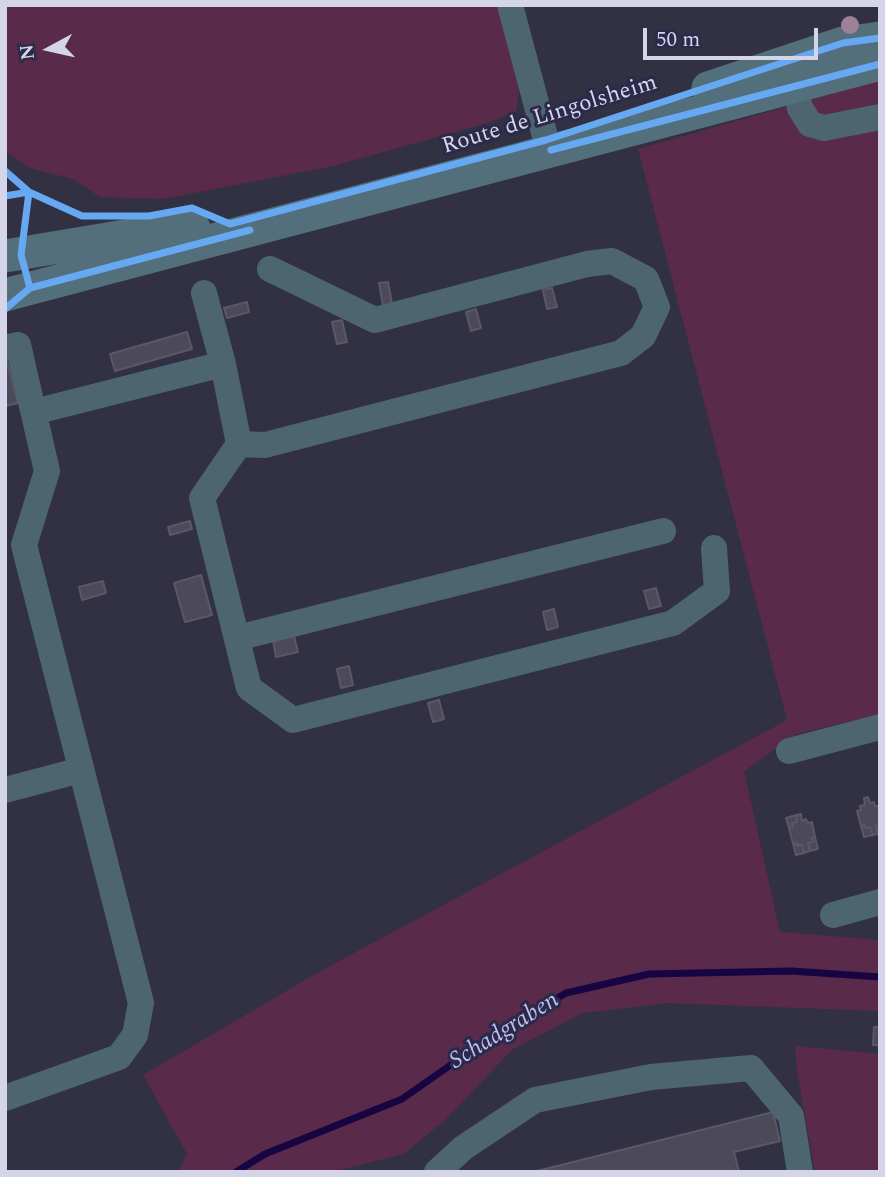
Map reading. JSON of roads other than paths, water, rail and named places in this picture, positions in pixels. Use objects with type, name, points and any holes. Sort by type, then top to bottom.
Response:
[{"type":"main road","name":"Route de Lingolsheim","points":[[5,256],[21,256],[137,234],[230,224],[265,216],[546,141],[843,43],[880,38]]},
{"type":"main road","name":"Route de Lingolsheim","points":[[5,295],[880,64]]},
{"type":"lane","points":[[510,5],[546,141]]},
{"type":"lane","points":[[794,86],[800,108],[810,124],[824,128],[880,117]]},
{"type":"lane","points":[[239,444],[265,445],[621,354],[643,336],[657,307],[646,279],[612,261],[587,264],[375,320],[270,269]]},
{"type":"lane","points":[[204,293],[223,364],[239,444],[202,498],[249,688],[293,720],[673,623],[717,591],[714,548]]},
{"type":"lane","points":[[5,1098],[118,1057],[135,1035],[141,1003],[120,912],[81,770],[15,548],[47,471],[33,412],[9,336]]},
{"type":"lane","points":[[33,412],[223,364]]},
{"type":"lane","points":[[237,638],[663,531]]},
{"type":"lane","points":[[789,751],[880,727]]},
{"type":"lane","points":[[5,790],[81,770]]},
{"type":"lane","points":[[833,915],[880,902]]},
{"type":"lane","points":[[436,1172],[463,1148],[535,1100],[651,1077],[751,1068],[791,1116],[800,1172]]},
{"type":"waterway","name":"Schadgraben","points":[[236,1172],[265,1154],[402,1099],[495,1034],[566,993],[649,974],[791,971],[880,977]]}]
